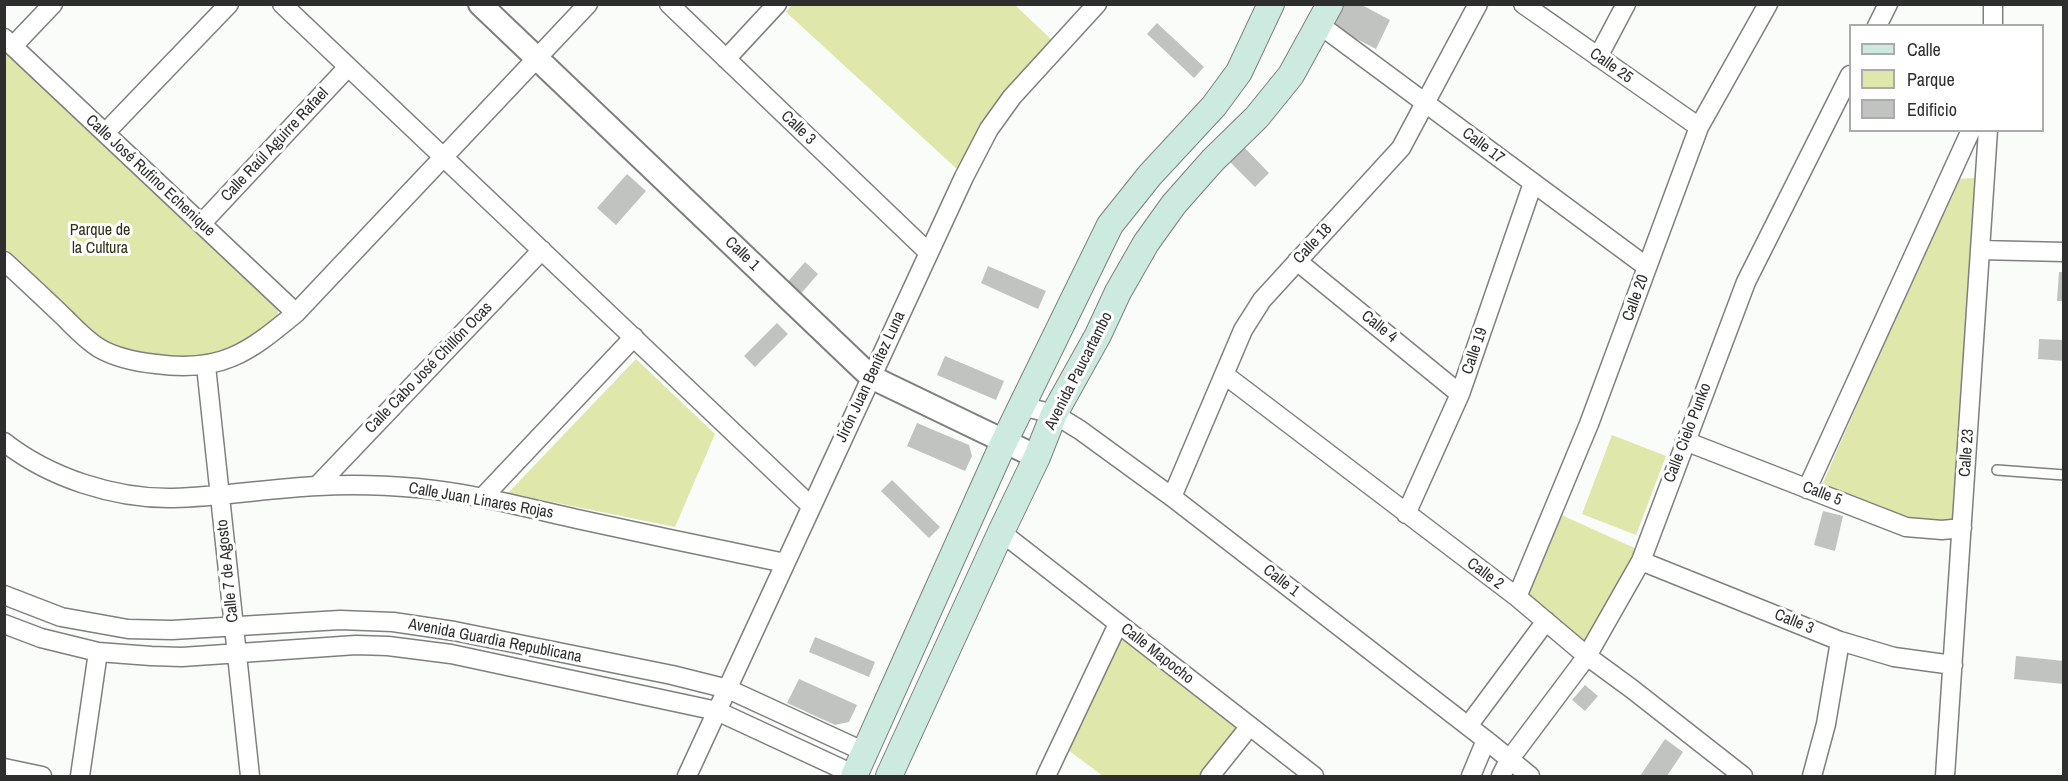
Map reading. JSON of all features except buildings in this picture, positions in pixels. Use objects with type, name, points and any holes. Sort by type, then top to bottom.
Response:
[{"type":"main road","points":[[855,776],[1004,442],[1110,225],[1150,175],[1214,106],[1239,72],[1271,4]]},
{"type":"main road","name":"Avenida Paucartambo","points":[[889,777],[1037,457],[1054,414],[1146,243],[1174,204],[1213,160],[1257,117],[1291,75],[1325,15]]},
{"type":"street","points":[[9,42],[53,4]]},
{"type":"street","points":[[105,133],[229,4]]},
{"type":"street","points":[[282,4],[811,506]]},
{"type":"street","name":"Calle 1","points":[[480,4],[871,376],[1037,457]]},
{"type":"street","points":[[4,261],[99,348],[111,353],[144,363],[186,367],[206,366],[243,352],[296,313],[588,4]]},
{"type":"street","name":"Calle 3","points":[[669,4],[928,252]]},
{"type":"street","points":[[726,59],[777,4]]},
{"type":"street","name":"Jirón Juan Benítez Luna","points":[[687,777],[964,177],[1000,113],[1012,97],[1097,4]]},
{"type":"street","name":"Calle 18","points":[[1172,497],[1243,330],[1262,300],[1401,148],[1478,4]]},
{"type":"street","name":"Calle 25","points":[[1523,4],[1699,127]]},
{"type":"street","points":[[1598,57],[1626,4]]},
{"type":"street","name":"Calle 20","points":[[1517,597],[1589,424],[1699,127],[1768,4]]},
{"type":"street","points":[[1878,24],[1888,4]]},
{"type":"street","points":[[1993,4],[1993,24]]},
{"type":"street","name":"Calle 17","points":[[1325,15],[1426,104],[1647,267]]},
{"type":"street","name":"Calle José Rufino Echenique","points":[[9,42],[296,313]]},
{"type":"street","name":"Calle Raúl Aguirre Rafael","points":[[201,224],[348,67]]},
{"type":"street","name":"Calle Cielo Punko","points":[[1505,768],[1587,656],[1641,561],[1746,282],[1849,79]]},
{"type":"street","points":[[1807,489],[1970,132]]},
{"type":"street","name":"Calle 23","points":[[1945,777],[1988,132]]},
{"type":"street","name":"Calle 19","points":[[1406,514],[1460,394],[1533,183]]},
{"type":"street","name":"Calle Cabo José Chillón Ocas","points":[[316,486],[542,250]]},
{"type":"street","points":[[1980,250],[2064,252]]},
{"type":"street","name":"Calle 4","points":[[1297,261],[1460,394]]},
{"type":"street","points":[[482,498],[634,337]]},
{"type":"street","name":"Calle 7 de Agosto","points":[[206,366],[250,777]]},
{"type":"street","name":"Calle 2","points":[[1225,375],[1517,597],[1587,656],[1632,688],[1743,777]]},
{"type":"street","name":"Calle 1","points":[[1021,406],[1054,414],[1080,430],[1172,497],[1486,740],[1505,768],[1530,777]]},
{"type":"street","name":"Calle 5","points":[[1685,441],[1906,527],[1942,530],[1962,528]]},
{"type":"street","name":"Calle Juan Linares Rojas","points":[[4,442],[32,460],[57,472],[107,490],[130,495],[173,498],[316,486],[389,486],[482,498],[785,563]]},
{"type":"street","name":"Calle Mapocho","points":[[1001,532],[1314,777]]},
{"type":"street","name":"Calle 3","points":[[1641,561],[1840,641],[1894,657],[1953,664]]},
{"type":"street","name":"Avenida Guardia Republicana","points":[[4,595],[61,617],[104,626],[152,630],[321,620],[420,625],[728,688],[865,752]]},
{"type":"street","points":[[1468,726],[1546,621]]},
{"type":"street","name":"Avenida Guardia Republicana","points":[[4,624],[41,638],[98,652],[182,657],[356,645],[420,650],[485,661],[717,711],[855,776]]},
{"type":"street","points":[[1046,777],[1118,624]]},
{"type":"street","points":[[1812,777],[1826,724],[1840,641]]},
{"type":"street","points":[[81,777],[98,652]]},
{"type":"street","points":[[1210,777],[1250,726]]},
{"type":"street","points":[[1471,777],[1486,740]]},
{"type":"street","points":[[4,768],[42,777]]},
{"type":"lane","points":[[1996,471],[2064,475]]},
{"type":"green space","points":[[793,4],[1015,5],[1054,42],[958,170],[786,12]]},
{"type":"green space","name":"Parque de la Cultura","points":[[4,48],[275,305],[278,313],[275,321],[218,356],[181,360],[117,349],[94,336],[5,251]]},
{"type":"green space","points":[[1975,178],[1967,523],[1906,521],[1822,485],[1956,179]]},
{"type":"green space","points":[[636,359],[715,434],[675,527],[508,493]]},
{"type":"green space","points":[[1612,435],[1666,456],[1636,535],[1582,514]]},
{"type":"green space","points":[[1557,513],[1641,551],[1593,650],[1522,597]]},
{"type":"green space","points":[[1120,636],[1236,728],[1199,776],[1103,776],[1064,747]]}]
